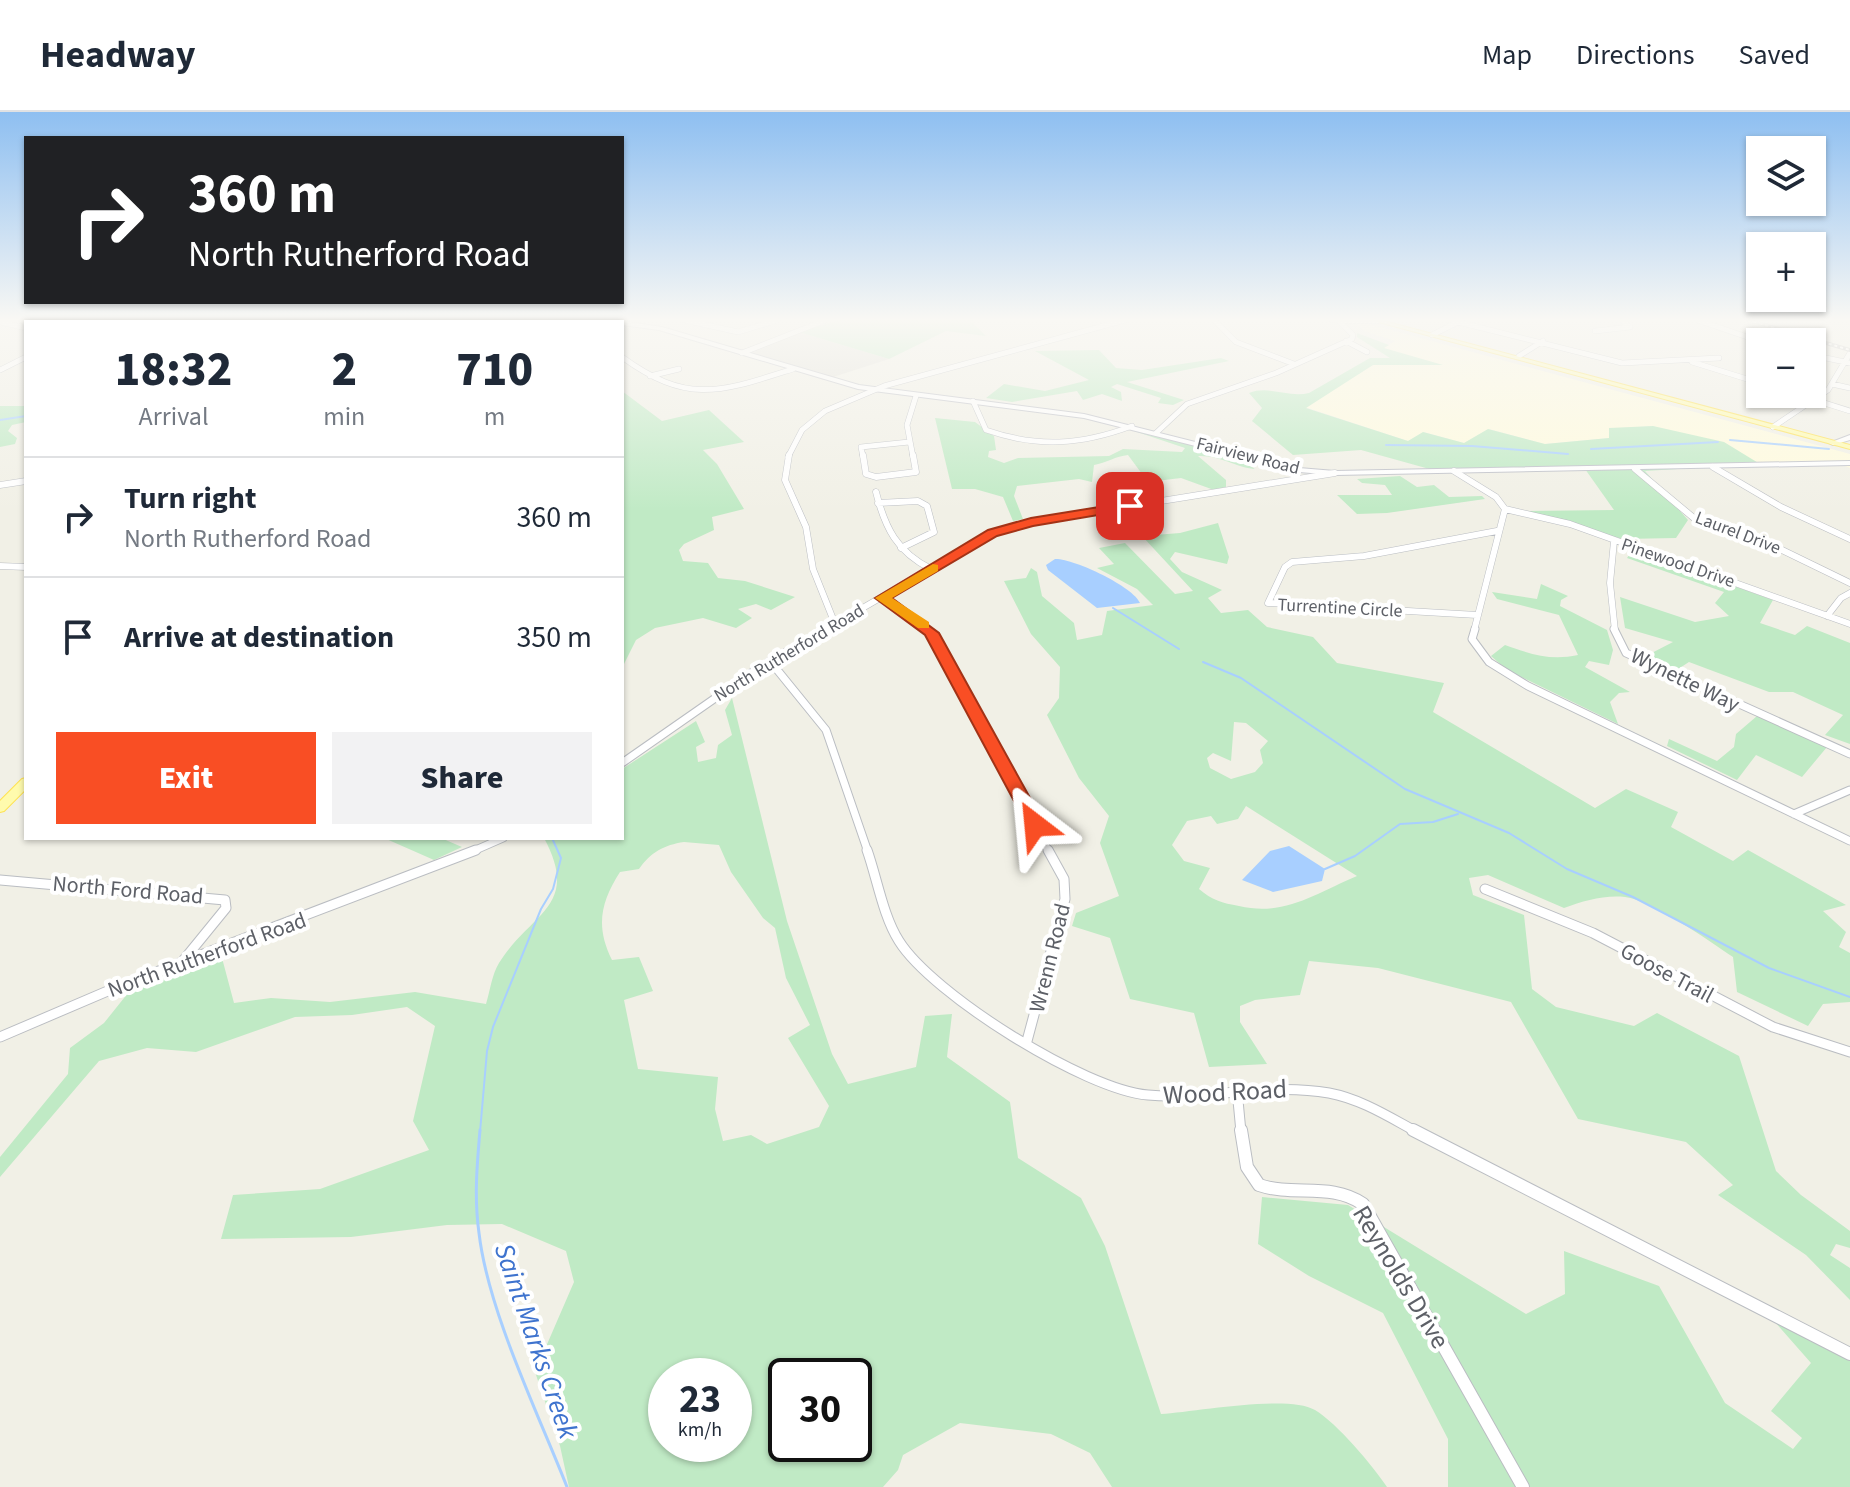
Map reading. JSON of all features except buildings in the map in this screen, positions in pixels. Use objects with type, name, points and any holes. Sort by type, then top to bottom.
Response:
[{"type":"main road","points":[[1613,384],[1850,447]]},
{"type":"main road","points":[[0,808],[24,784]]},
{"type":"street","points":[[666,384],[709,389],[729,384]]},
{"type":"street","name":"Fairview Road","points":[[851,384],[873,390],[973,401],[1132,426],[1272,466],[1335,473],[1850,463]]},
{"type":"street","points":[[835,624],[813,569],[806,527],[787,485],[785,470],[793,443],[808,424],[825,411],[894,384]]},
{"type":"street","points":[[1156,433],[1187,404],[1240,384]]},
{"type":"street","points":[[1826,388],[1832,384]]},
{"type":"street","points":[[1833,384],[1850,388]]},
{"type":"street","points":[[909,442],[861,447],[866,474],[876,477],[915,473],[908,418],[916,396]]},
{"type":"street","points":[[973,401],[986,430],[1051,445],[1076,445],[1132,426]]},
{"type":"street","points":[[1826,404],[1850,411]]},
{"type":"street","points":[[1773,427],[1799,408]]},
{"type":"street","points":[[1833,443],[1850,437]]},
{"type":"street","points":[[1713,467],[1781,507],[1850,539]]},
{"type":"street","name":"Laurel Drive","points":[[1635,469],[1695,519],[1780,549],[1850,583]]},
{"type":"street","points":[[1454,471],[1496,497],[1505,509],[1477,615],[1473,643],[1481,654],[1501,671],[1850,841]]},
{"type":"street","name":"North Rutherford Road","points":[[624,762],[770,661],[980,539],[1019,525],[1335,473]]},
{"type":"street","points":[[0,485],[24,481]]},
{"type":"street","points":[[876,492],[883,527],[911,560],[931,569]]},
{"type":"street","points":[[878,503],[918,501],[927,506],[934,532],[901,548]]},
{"type":"street","name":"Pinewood Drive","points":[[1505,509],[1560,521],[1850,624]]},
{"type":"street","name":"Turrentine Circle","points":[[1477,615],[1268,603],[1285,567],[1295,561],[1364,556],[1497,531]]},
{"type":"street","name":"Wynette Way","points":[[1614,541],[1609,579],[1615,626],[1626,653],[1850,754]]},
{"type":"street","points":[[0,566],[24,567]]},
{"type":"street","points":[[1827,616],[1837,602],[1850,593]]},
{"type":"street","name":"Wrenn Road","points":[[882,598],[931,633],[1062,875],[1065,899],[1027,1041]]},
{"type":"street","name":"Wood Road","points":[[770,661],[819,720],[830,739],[892,927],[904,950],[933,981],[1094,1080],[1126,1092],[1157,1096],[1311,1089],[1357,1101],[1850,1354]]},
{"type":"street","points":[[1794,814],[1850,790]]},
{"type":"street","name":"North Rutherford Road","points":[[0,1037],[182,962],[420,874],[498,840]]},
{"type":"street","name":"North Ford Road","points":[[0,880],[225,900],[226,908],[182,962]]},
{"type":"street","name":"Goose Trail","points":[[1485,889],[1619,946],[1767,1027],[1850,1052]]},
{"type":"street","name":"Reynolds Drive","points":[[1237,1090],[1248,1169],[1254,1182],[1267,1189],[1337,1191],[1363,1204],[1523,1487]]},
{"type":"shaded area","points":[[1342,384],[1592,384],[1850,454],[1850,468],[1835,462],[1760,464],[1653,426],[1609,429],[1610,438],[1544,444],[1489,429],[1464,443],[1424,432],[1408,441],[1305,407]]},
{"type":"green space","points":[[1004,384],[1045,391],[1072,384],[1117,384],[1111,387],[1121,392],[1122,401],[1102,394],[1083,400],[1077,391],[1012,402],[986,398]]},
{"type":"green space","points":[[1118,384],[1134,384],[1184,400],[1173,405],[1158,403],[1161,398]]},
{"type":"green space","points":[[1324,384],[1343,384],[1306,408],[1408,441],[1423,432],[1464,443],[1488,429],[1545,444],[1609,438],[1609,428],[1653,426],[1724,442],[1760,464],[1645,471],[1688,520],[1676,538],[1623,539],[1512,511],[1614,510],[1585,469],[1433,470],[1361,450],[1293,455],[1252,421],[1262,408],[1249,393],[1264,390],[1309,393]]},
{"type":"green space","points":[[624,392],[662,421],[709,410],[744,442],[703,450],[717,464],[744,509],[712,517],[714,530],[684,544],[679,550],[683,561],[708,563],[718,578],[745,581],[795,597],[771,610],[756,604],[738,609],[752,618],[736,628],[703,618],[655,628],[636,640],[624,664]]},
{"type":"green space","points":[[0,406],[24,406],[24,422],[12,425],[8,431],[17,438],[15,444],[0,447]]},
{"type":"green space","points":[[935,418],[975,422],[994,436],[996,450],[989,451],[988,457],[1004,463],[1018,458],[1109,456],[1123,449],[1182,452],[1185,448],[1134,431],[1136,428],[1241,460],[1255,469],[1214,457],[1198,456],[1226,480],[1226,487],[1214,490],[1181,478],[1148,482],[1128,455],[1094,465],[1092,482],[1079,479],[1017,486],[1014,496],[1023,519],[1013,521],[1003,497],[975,489],[952,489]]},
{"type":"green space","points":[[1400,476],[1417,487],[1434,485],[1449,497],[1482,496],[1485,499],[1387,513],[1357,514],[1337,495],[1392,495],[1385,485],[1362,483],[1357,479]]},
{"type":"green space","points":[[1218,523],[1229,557],[1227,564],[1175,552],[1170,559],[1182,572],[1222,590],[1208,598],[1221,613],[1248,610],[1267,627],[1313,637],[1337,663],[1444,683],[1433,712],[1595,808],[1626,789],[1678,812],[1671,827],[1733,861],[1748,850],[1846,905],[1823,911],[1846,932],[1839,947],[1850,953],[1850,1002],[1823,1004],[1808,1026],[1737,992],[1733,957],[1650,905],[1617,897],[1594,899],[1564,908],[1488,875],[1469,878],[1473,895],[1524,915],[1532,989],[1556,1007],[1634,1026],[1657,1013],[1739,1056],[1776,1171],[1801,1195],[1850,1231],[1850,1248],[1836,1244],[1830,1255],[1850,1268],[1850,1300],[1806,1255],[1718,1195],[1733,1185],[1686,1142],[1578,1119],[1511,1002],[1378,968],[1309,961],[1300,995],[1255,1000],[1240,1006],[1240,1022],[1267,1064],[1209,1067],[1194,1013],[1130,999],[1110,938],[1072,926],[1076,913],[1119,896],[1100,843],[1109,816],[1079,778],[1047,715],[1059,698],[1060,667],[1031,634],[1004,581],[1026,578],[1031,568],[1037,572],[1042,596],[1074,623],[1077,640],[1102,635],[1107,611],[1153,605],[1137,589],[1097,568],[1114,564],[1099,548],[1125,543],[1175,594],[1193,591],[1142,536],[1180,533]],"holes":[[[1234,722],[1246,723],[1268,741],[1260,750],[1263,763],[1255,772],[1231,779],[1210,768],[1207,758],[1213,753],[1231,761]],[[1246,806],[1357,876],[1286,906],[1256,909],[1208,896],[1199,889],[1210,868],[1184,861],[1172,845],[1187,821],[1211,816],[1217,824],[1238,819]]]},
{"type":"green space","points":[[1633,550],[1773,600],[1760,623],[1795,635],[1807,626],[1850,643],[1850,744],[1825,735],[1843,715],[1793,692],[1769,692],[1689,662],[1672,673],[1642,658],[1673,642],[1625,628],[1620,597],[1695,622],[1729,616],[1715,603],[1724,592],[1627,558]]},
{"type":"green space","points":[[1541,584],[1568,596],[1561,600],[1560,606],[1607,630],[1613,650],[1609,665],[1589,661],[1585,667],[1630,692],[1619,693],[1610,702],[1618,724],[1507,670],[1491,656],[1505,645],[1549,657],[1578,655],[1559,615],[1497,599],[1492,592],[1537,599]]},
{"type":"green space","points":[[732,698],[787,921],[832,1054],[848,1084],[916,1067],[925,1016],[952,1014],[947,1057],[1010,1102],[1018,1158],[1081,1198],[1105,1246],[1161,1414],[1241,1405],[1302,1405],[1315,1410],[1334,1425],[1387,1487],[1112,1487],[1090,1453],[1051,1434],[960,1423],[903,1455],[898,1470],[883,1487],[569,1487],[560,1446],[535,1372],[574,1282],[566,1251],[502,1224],[447,1225],[351,1237],[221,1239],[233,1195],[320,1189],[429,1150],[413,1121],[435,1026],[407,1007],[352,1015],[295,1017],[196,1052],[147,1048],[99,1061],[0,1177],[0,1157],[68,1074],[70,1048],[104,1023],[128,993],[222,958],[234,1003],[271,998],[330,1002],[415,992],[486,1004],[499,963],[547,907],[554,894],[557,879],[554,861],[545,840],[624,840],[624,768],[696,721],[705,742],[696,747],[698,762],[716,758],[718,745],[732,735],[725,710]],"holes":[[[684,842],[719,845],[731,872],[763,918],[775,928],[786,978],[810,1025],[788,1038],[829,1106],[819,1127],[767,1144],[751,1135],[723,1141],[715,1109],[718,1077],[638,1069],[624,1000],[653,991],[639,957],[612,960],[603,936],[602,914],[620,872],[639,869],[658,850]]]},
{"type":"green space","points":[[1757,716],[1827,747],[1802,777],[1756,755],[1737,780],[1667,746],[1669,739],[1717,761],[1734,747],[1736,734]]},
{"type":"green space","points":[[389,840],[446,840],[462,847],[434,860]]},
{"type":"green space","points":[[1262,1197],[1348,1205],[1526,1314],[1565,1294],[1564,1251],[1659,1286],[1725,1403],[1793,1449],[1802,1438],[1771,1411],[1811,1363],[1774,1321],[1850,1360],[1850,1487],[1448,1487],[1448,1439],[1383,1313],[1309,1276],[1258,1244]]},
{"type":"water","points":[[1055,559],[1075,563],[1102,575],[1127,589],[1140,603],[1097,608],[1048,570],[1046,565]]},
{"type":"water","points":[[1289,846],[1325,869],[1322,881],[1273,892],[1242,880],[1270,851]]},
{"type":"waterway","points":[[0,420],[24,416]]},
{"type":"waterway","points":[[1730,440],[1829,449]]},
{"type":"waterway","points":[[1591,449],[1718,442]]},
{"type":"waterway","points":[[1386,445],[1472,446],[1568,454]]},
{"type":"waterway","points":[[1113,608],[1179,649]]},
{"type":"waterway","points":[[1203,662],[1241,678],[1405,789],[1509,833],[1567,869],[1633,897],[1769,968],[1850,997]]},
{"type":"waterway","points":[[1325,869],[1355,856],[1400,824],[1433,822],[1458,814]]},
{"type":"waterway","name":"Saint Marks Creek","points":[[480,1132],[487,1051],[493,1027],[541,909],[553,889],[561,858],[553,840]]},
{"type":"waterway","name":"Saint Marks Creek","points":[[480,1130],[477,1207],[484,1263],[503,1328],[567,1487]]},
{"type":"slow traffic","points":[[923,625],[882,598],[933,568]]},
{"type":"route","points":[[1035,825],[931,633],[882,598],[992,533],[1031,522],[1130,506]]}]
